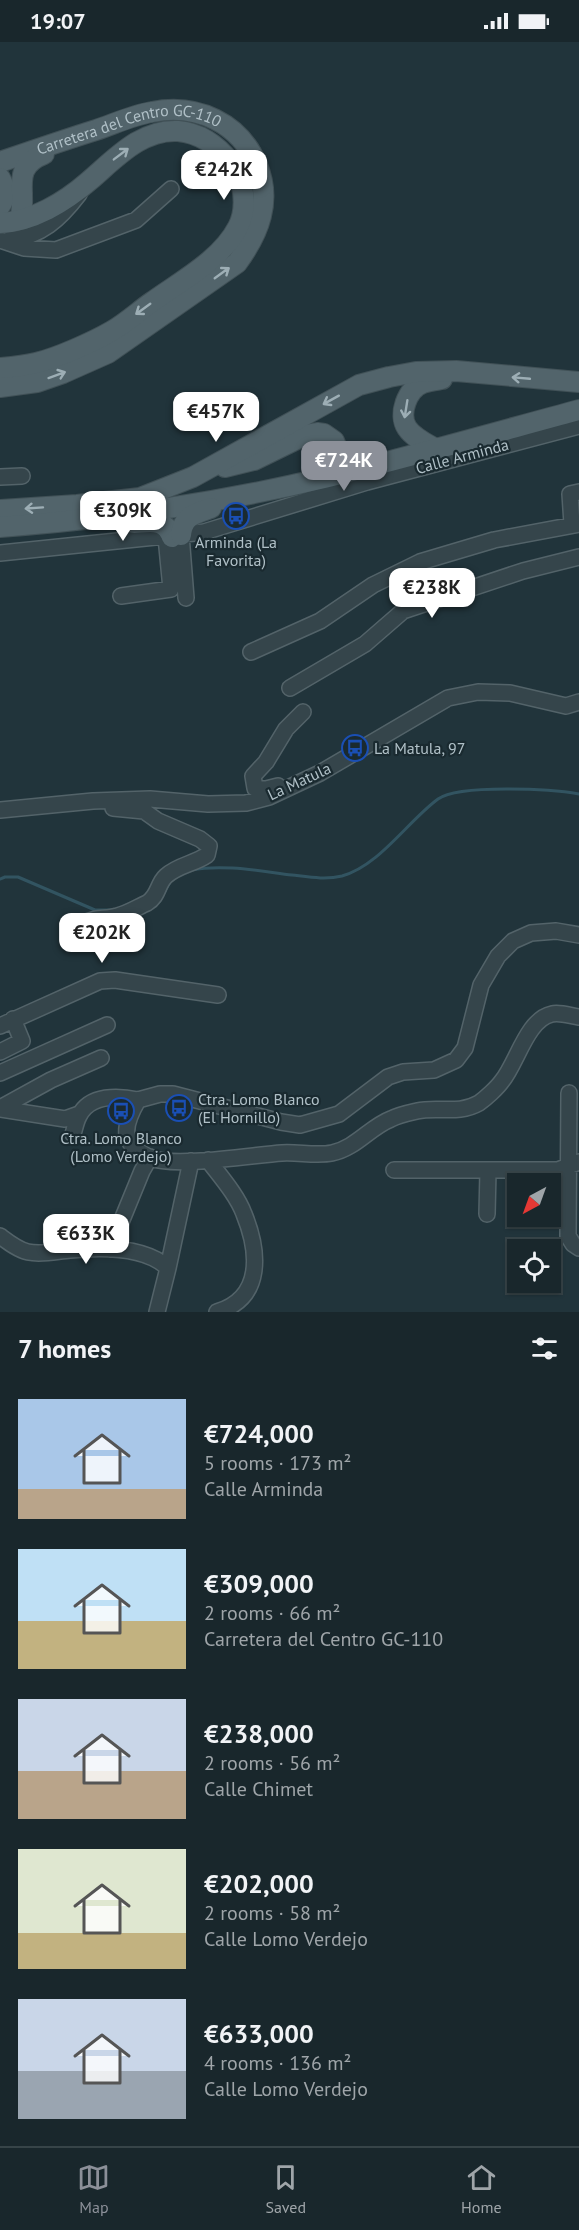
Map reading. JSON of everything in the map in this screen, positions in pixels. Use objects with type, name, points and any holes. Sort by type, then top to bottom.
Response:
[{"type":"main road","name":"Carretera del Centro GC-110","points":[[0,162],[152,112],[169,110],[206,114],[226,125],[252,152],[260,171],[264,194],[259,227],[237,263],[108,353],[37,382],[0,387]]},
{"type":"main road","name":"Carretera del Centro GC-110","points":[[0,368],[38,363],[112,331],[214,256],[238,227],[243,212],[243,195],[236,169],[218,148],[204,138],[191,133],[163,132],[148,136],[118,155],[73,194],[37,215],[20,219],[1,236]]},
{"type":"main road","points":[[20,219],[23,207],[22,174],[29,162],[54,150],[75,136]]},
{"type":"main road","points":[[0,178],[6,190],[6,196],[0,206]]},
{"type":"main road","points":[[22,189],[36,202],[53,206]]},
{"type":"main road","points":[[198,475],[358,385],[416,372],[456,371],[579,382]]},
{"type":"main road","points":[[434,448],[416,437],[407,428],[403,416],[405,405],[414,389],[421,383],[489,375]]},
{"type":"main road","points":[[0,527],[92,519],[244,494],[323,478],[579,410]]},
{"type":"main road","points":[[471,439],[579,417]]},
{"type":"main road","points":[[0,510],[140,498],[198,475],[254,460],[305,435],[317,433],[334,441],[338,453],[328,468],[244,494],[210,509],[191,514],[173,536],[165,525],[158,521],[116,524],[92,519]]},
{"type":"street","points":[[1,236],[27,238],[53,223],[89,181]]},
{"type":"street","points":[[1,236],[24,248],[56,250],[136,220],[171,189]]},
{"type":"street","name":"Calle Arminda","points":[[0,554],[204,532],[367,482],[579,426]]},
{"type":"street","points":[[0,477],[22,476]]},
{"type":"street","points":[[251,652],[320,621],[373,585],[420,562],[494,540],[575,524],[574,493]]},
{"type":"street","points":[[121,596],[171,589],[173,536]]},
{"type":"street","points":[[173,536],[186,598]]},
{"type":"street","points":[[290,688],[365,644],[403,611],[523,571],[579,557]]},
{"type":"street","name":"La Matula","points":[[0,810],[93,801],[150,799],[208,804],[246,803],[269,796],[320,773],[448,698],[478,692],[510,693],[566,706],[579,702]]},
{"type":"street","points":[[303,712],[286,729],[266,762],[253,776],[255,788],[266,789],[320,773]]},
{"type":"street","points":[[88,937],[84,932],[86,923],[93,918],[117,917],[155,898],[164,878],[182,866],[200,860],[207,855],[209,846],[200,838],[158,821],[144,811],[109,808],[93,801]]},
{"type":"street","points":[[0,1109],[64,1119],[79,1114],[90,1104],[103,1098],[119,1096],[138,1100],[160,1094],[173,1094],[248,1115],[300,1125],[339,1114],[388,1077],[403,1072],[434,1070],[456,1060],[465,1048],[482,985],[498,956],[513,941],[538,932],[556,931],[579,935]]},
{"type":"street","points":[[0,1052],[22,1041],[7,1022],[100,981],[115,980],[219,995]]},
{"type":"street","points":[[138,1100],[129,1116],[125,1133],[130,1143],[155,1160],[191,1161],[284,1153],[332,1153],[353,1145],[389,1119],[419,1110],[456,1111],[479,1103],[502,1082],[529,1033],[542,1018],[554,1013],[579,1017]]},
{"type":"street","points":[[0,1073],[107,1025]]},
{"type":"street","points":[[0,1109],[51,1080],[101,1058]]},
{"type":"street","points":[[568,1093],[575,1168],[568,1236],[576,1246]]},
{"type":"street","points":[[74,1134],[79,1114]]},
{"type":"street","points":[[110,1250],[142,1171],[150,1157]]},
{"type":"street","points":[[208,1160],[244,1212],[252,1238],[255,1259],[252,1284],[243,1298],[227,1309],[217,1312]]},
{"type":"street","points":[[157,1312],[191,1161]]},
{"type":"street","points":[[394,1170],[488,1171],[575,1168]]},
{"type":"street","points":[[487,1214],[488,1171]]},
{"type":"street","points":[[0,1236],[26,1252],[90,1248],[110,1250],[145,1254],[160,1260],[168,1268]]},
{"type":"waterway","points":[[191,870],[229,868],[317,878],[342,876],[368,863],[427,808],[449,794],[506,789],[579,794]]},
{"type":"waterway","points":[[0,879],[18,877],[95,910],[113,910]]},
{"type":"waterway","points":[[159,902],[170,882]]},
{"type":"place","name":"Arminda (La Favorita)","points":[[236,516]]},
{"type":"place","name":"La Matula, 97","points":[[355,748]]},
{"type":"place","name":"Ctra. Lomo Blanco (El Hornillo)","points":[[179,1108]]},
{"type":"place","name":"Ctra. Lomo Blanco (Lomo Verdejo)","points":[[121,1111]]}]
